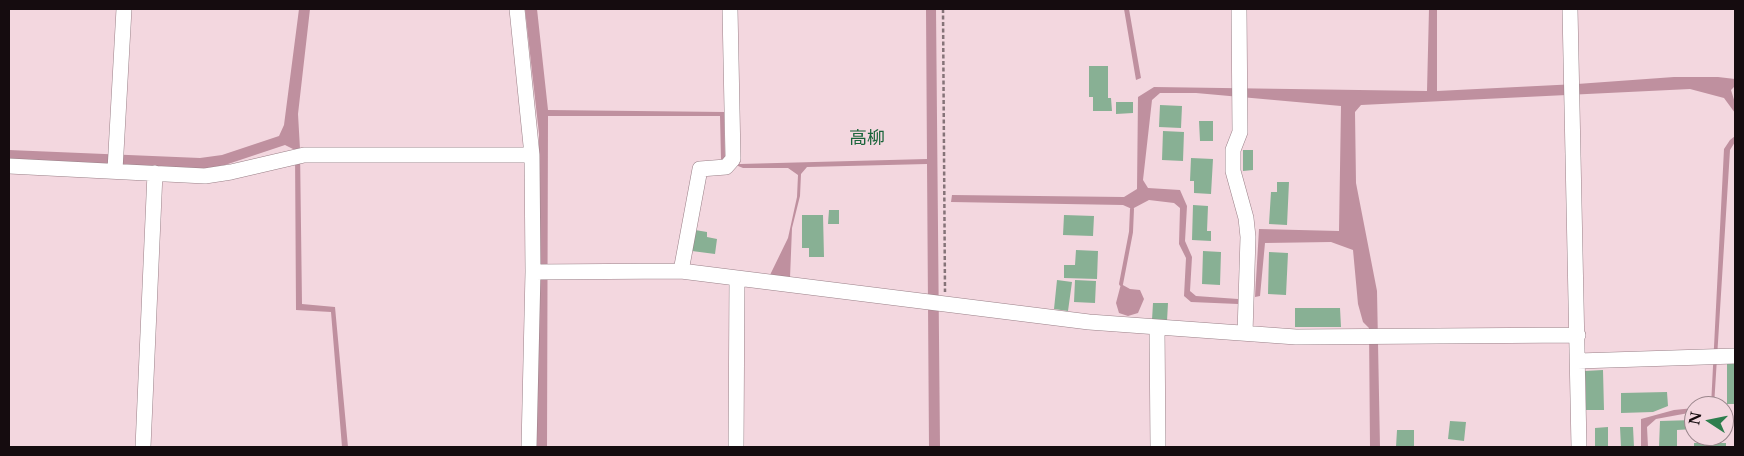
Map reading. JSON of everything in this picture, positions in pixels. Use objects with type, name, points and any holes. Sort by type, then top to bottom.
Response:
[{"type":"street","points":[[115,170],[124,9]]},
{"type":"street","points":[[517,9],[532,155],[533,272],[530,447]]},
{"type":"street","points":[[681,272],[700,169],[731,162],[730,9]]},
{"type":"street","points":[[1239,9],[1240,132],[1233,150],[1234,171],[1246,218],[1248,237],[1245,333]]},
{"type":"street","points":[[1570,9],[1579,447]]},
{"type":"street","points":[[9,166],[205,176],[231,172],[298,155],[532,155]]},
{"type":"street","points":[[143,447],[156,173]]},
{"type":"street","points":[[533,272],[681,272],[1089,322],[1296,337],[1578,336]]},
{"type":"street","points":[[736,447],[737,278]]},
{"type":"street","points":[[1157,327],[1158,447]]},
{"type":"street","points":[[1578,361],[1735,356]]},
{"type":"path","points":[[942,9],[943,304]]},
{"type":"shaded area","points":[[299,9],[310,9],[298,114],[302,304],[335,307],[348,447],[342,447],[331,312],[296,310],[295,150],[285,145],[225,165],[202,169],[9,159],[9,150],[200,158],[222,155],[279,136],[284,125]]},
{"type":"shaded area","points":[[525,9],[537,9],[548,110],[724,112],[725,158],[740,164],[927,159],[926,9],[936,9],[940,447],[929,447],[927,164],[807,167],[801,174],[800,196],[792,228],[790,278],[770,275],[788,238],[797,197],[798,175],[788,168],[743,168],[721,159],[720,116],[548,116],[547,447],[536,447],[539,134]]},
{"type":"shaded area","points":[[1124,9],[1129,9],[1141,78],[1136,80]]},
{"type":"shaded area","points":[[1429,9],[1437,9],[1437,91],[1674,77],[1718,77],[1735,79],[1735,86],[1731,90],[1735,103],[1735,113],[1724,98],[1690,89],[1361,105],[1355,112],[1356,183],[1377,291],[1380,447],[1370,447],[1369,328],[1363,322],[1358,304],[1353,250],[1331,242],[1265,243],[1260,296],[1255,297],[1259,229],[1339,231],[1341,106],[1196,93],[1160,93],[1152,100],[1143,180],[1148,188],[1180,190],[1187,206],[1185,241],[1192,257],[1190,291],[1196,296],[1238,299],[1238,304],[1191,302],[1184,296],[1186,258],[1179,244],[1180,208],[1174,203],[1149,200],[1132,209],[1123,205],[951,202],[952,195],[1124,197],[1137,189],[1138,97],[1154,87],[1427,91]]},
{"type":"shaded area","points":[[1735,136],[1735,142],[1730,150],[1715,396],[1712,396],[1724,149]]},
{"type":"shaded area","points":[[1121,284],[1130,289],[1140,290],[1144,299],[1138,313],[1128,316],[1119,313],[1116,303]]},
{"type":"shaded area","points":[[1684,409],[1684,414],[1656,419],[1647,427],[1648,447],[1641,447],[1641,419]]},
{"type":"building","points":[[1089,66],[1108,66],[1108,98],[1111,98],[1112,111],[1093,111],[1093,97],[1089,97]]},
{"type":"building","points":[[1116,102],[1133,102],[1133,113],[1116,114]]},
{"type":"building","points":[[1160,105],[1182,106],[1181,128],[1159,127]]},
{"type":"building","points":[[1199,121],[1213,121],[1213,141],[1200,141]]},
{"type":"building","points":[[1163,131],[1184,132],[1183,161],[1162,160]]},
{"type":"building","points":[[1243,150],[1253,150],[1253,170],[1243,171]]},
{"type":"building","points":[[1191,158],[1213,159],[1211,194],[1194,193],[1194,181],[1190,181]]},
{"type":"building","points":[[1277,182],[1289,182],[1287,225],[1269,224],[1271,192],[1277,192]]},
{"type":"building","points":[[1193,205],[1208,206],[1207,231],[1211,231],[1211,241],[1192,240]]},
{"type":"building","points":[[829,210],[839,210],[839,224],[828,224]]},
{"type":"building","points":[[802,215],[823,215],[824,257],[809,257],[809,248],[802,248]]},
{"type":"building","points":[[1064,215],[1094,216],[1093,236],[1063,235]]},
{"type":"building","points":[[695,230],[707,232],[707,237],[717,239],[715,254],[692,251]]},
{"type":"building","points":[[1076,250],[1098,251],[1097,279],[1064,278],[1064,265],[1075,265]]},
{"type":"building","points":[[1203,251],[1221,252],[1220,285],[1202,284]]},
{"type":"building","points":[[1269,252],[1288,253],[1286,295],[1268,294]]},
{"type":"building","points":[[1057,280],[1072,282],[1068,311],[1054,309]]},
{"type":"building","points":[[1075,280],[1096,281],[1095,303],[1074,302]]},
{"type":"building","points":[[1153,303],[1168,303],[1167,321],[1152,320]]},
{"type":"building","points":[[1295,308],[1340,308],[1341,327],[1295,327]]},
{"type":"building","points":[[1727,364],[1735,364],[1735,404],[1734,396],[1727,396]]},
{"type":"building","points":[[1603,370],[1604,410],[1586,410],[1585,371]]},
{"type":"building","points":[[1667,392],[1668,406],[1653,412],[1621,413],[1621,393]]},
{"type":"building","points":[[1684,420],[1684,430],[1677,430],[1677,447],[1659,447],[1660,421]]},
{"type":"building","points":[[1450,421],[1466,422],[1464,441],[1448,439]]},
{"type":"building","points":[[1608,427],[1608,447],[1595,447],[1595,428]]},
{"type":"building","points":[[1620,427],[1633,427],[1634,447],[1621,447]]},
{"type":"building","points":[[1397,430],[1414,430],[1414,447],[1396,447]]},
{"type":"building","points":[[1694,446],[1726,446],[1726,447]]},
{"type":"waterway","points":[[1121,284],[1131,232],[1132,209]]},
{"type":"district","name":"高柳","points":[[867,139]]}]
